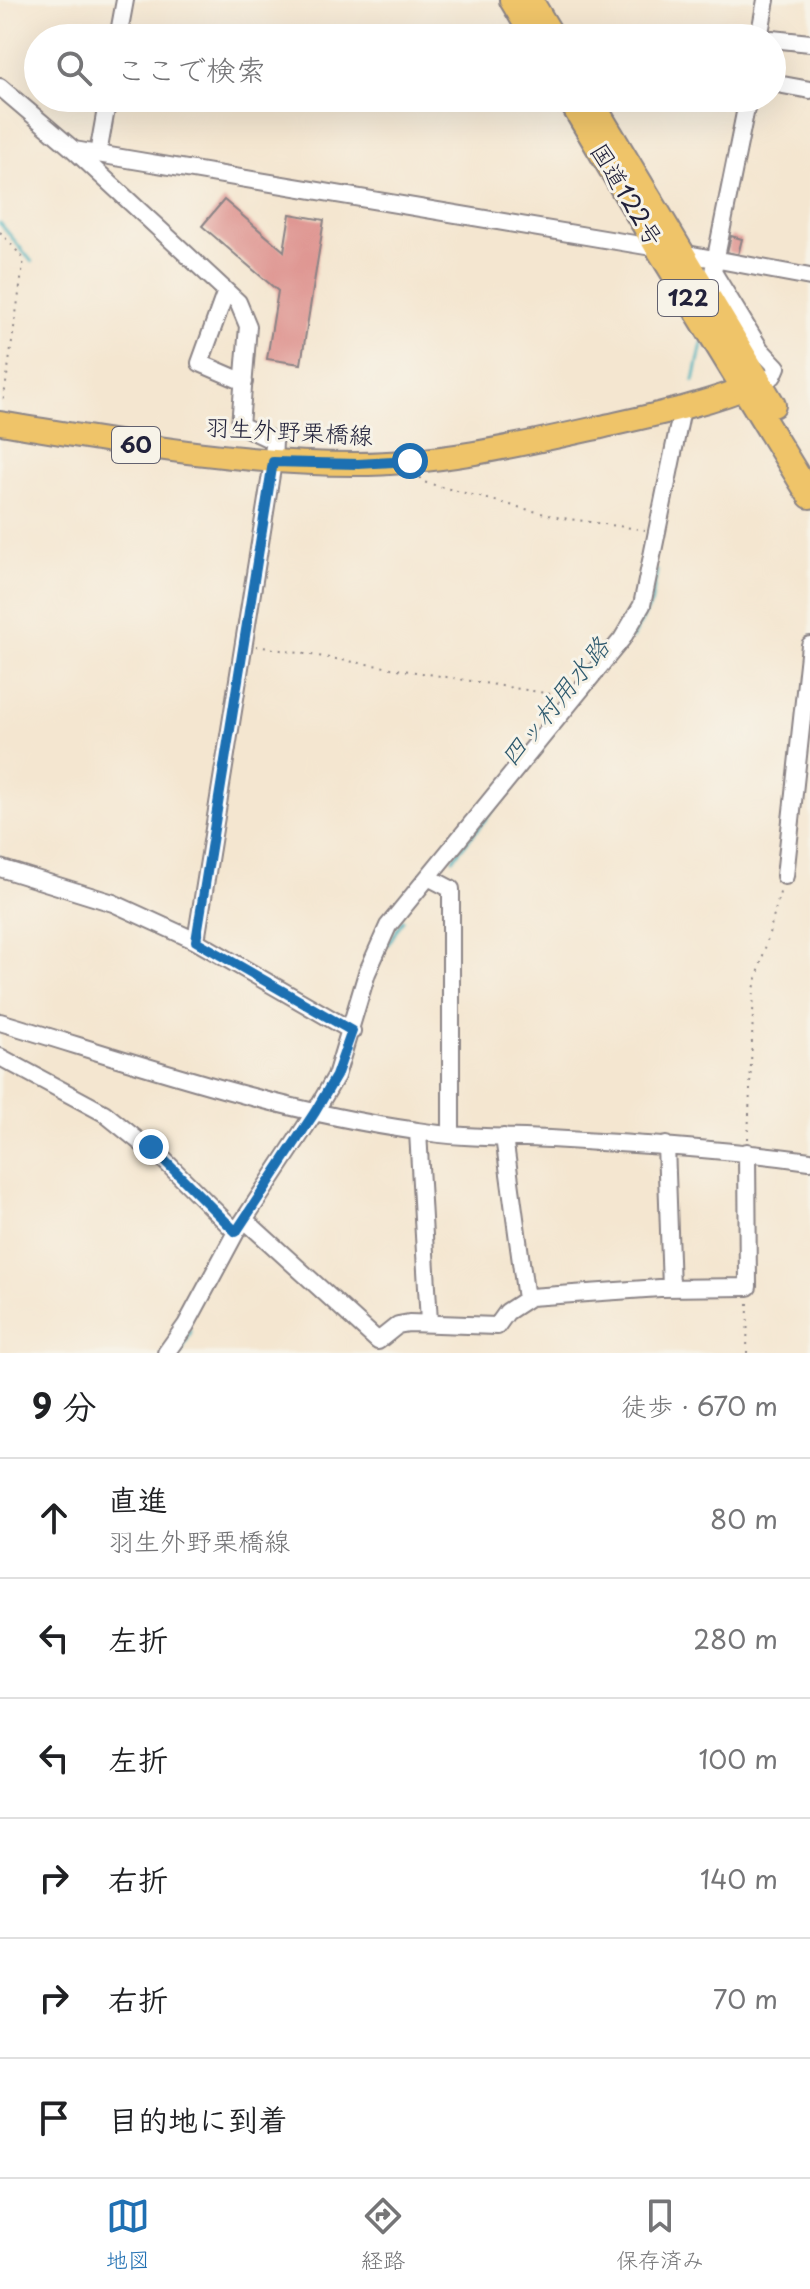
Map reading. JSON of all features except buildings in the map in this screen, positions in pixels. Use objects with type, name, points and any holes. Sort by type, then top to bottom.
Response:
[{"type":"highway","points":[[512,0],[526,24]]},
{"type":"highway","points":[[530,0],[545,24]]},
{"type":"highway","name":"国道122号","points":[[577,112],[658,248],[810,466]]},
{"type":"highway","name":"国道122号","points":[[597,112],[682,253],[810,496]]},
{"type":"main road","name":"羽生外野栗橋線","points":[[0,424],[273,462],[358,464],[504,449],[682,409],[752,386]]},
{"type":"street","points":[[121,24],[125,0]]},
{"type":"street","points":[[762,24],[766,0]]},
{"type":"street","points":[[786,40],[810,43]]},
{"type":"street","points":[[786,86],[810,90]]},
{"type":"street","points":[[0,87],[24,107]]},
{"type":"street","points":[[29,112],[238,302],[248,326],[240,425],[274,441],[196,941]]},
{"type":"street","points":[[98,154],[106,112]]},
{"type":"street","points":[[745,112],[713,272],[760,349],[777,367],[773,376],[752,386]]},
{"type":"street","points":[[74,150],[658,248]]},
{"type":"street","points":[[682,253],[810,277]]},
{"type":"street","points":[[226,291],[200,363],[244,382]]},
{"type":"street","points":[[166,1353],[186,1325],[240,1226],[336,1076],[367,973],[388,926],[622,639],[642,605],[682,409]]},
{"type":"street","points":[[785,876],[810,645]]},
{"type":"street","points":[[0,868],[113,903],[196,941],[352,1031]]},
{"type":"street","points":[[428,877],[451,889],[451,1134]]},
{"type":"street","points":[[0,1022],[234,1093],[418,1132],[666,1145],[810,1161]]},
{"type":"street","points":[[2,1063],[104,1113],[145,1146],[151,1147],[375,1340],[381,1341],[402,1324],[429,1322],[497,1326],[507,1312],[530,1297],[671,1288],[748,1287],[747,1152]]},
{"type":"street","points":[[418,1132],[429,1322]]},
{"type":"street","points":[[504,1137],[526,1299]]},
{"type":"street","points":[[666,1145],[671,1288]]},
{"type":"path","points":[[0,232],[24,259],[0,424]]},
{"type":"path","points":[[410,461],[423,482],[556,517],[658,532]]},
{"type":"path","points":[[242,644],[574,698]]},
{"type":"path","points":[[747,1152],[754,989],[785,876]]},
{"type":"path","points":[[747,1353],[748,1287]]},
{"type":"waterway","points":[[0,223],[32,262]]},
{"type":"waterway","name":"四ッ村用水路","points":[[694,381],[702,343]]},
{"type":"waterway","name":"四ッ村用水路","points":[[632,638],[651,604],[657,571]]},
{"type":"waterway","name":"四ッ村用水路","points":[[453,859],[542,750]]},
{"type":"waterway","name":"四ッ村用水路","points":[[388,944],[403,920]]},
{"type":"waterway","name":"四ッ村用水路","points":[[181,1353],[191,1331]]},
{"type":"route","points":[[151,1147],[236,1232],[336,1076],[352,1031],[196,941],[273,462],[358,464],[410,461]]}]
